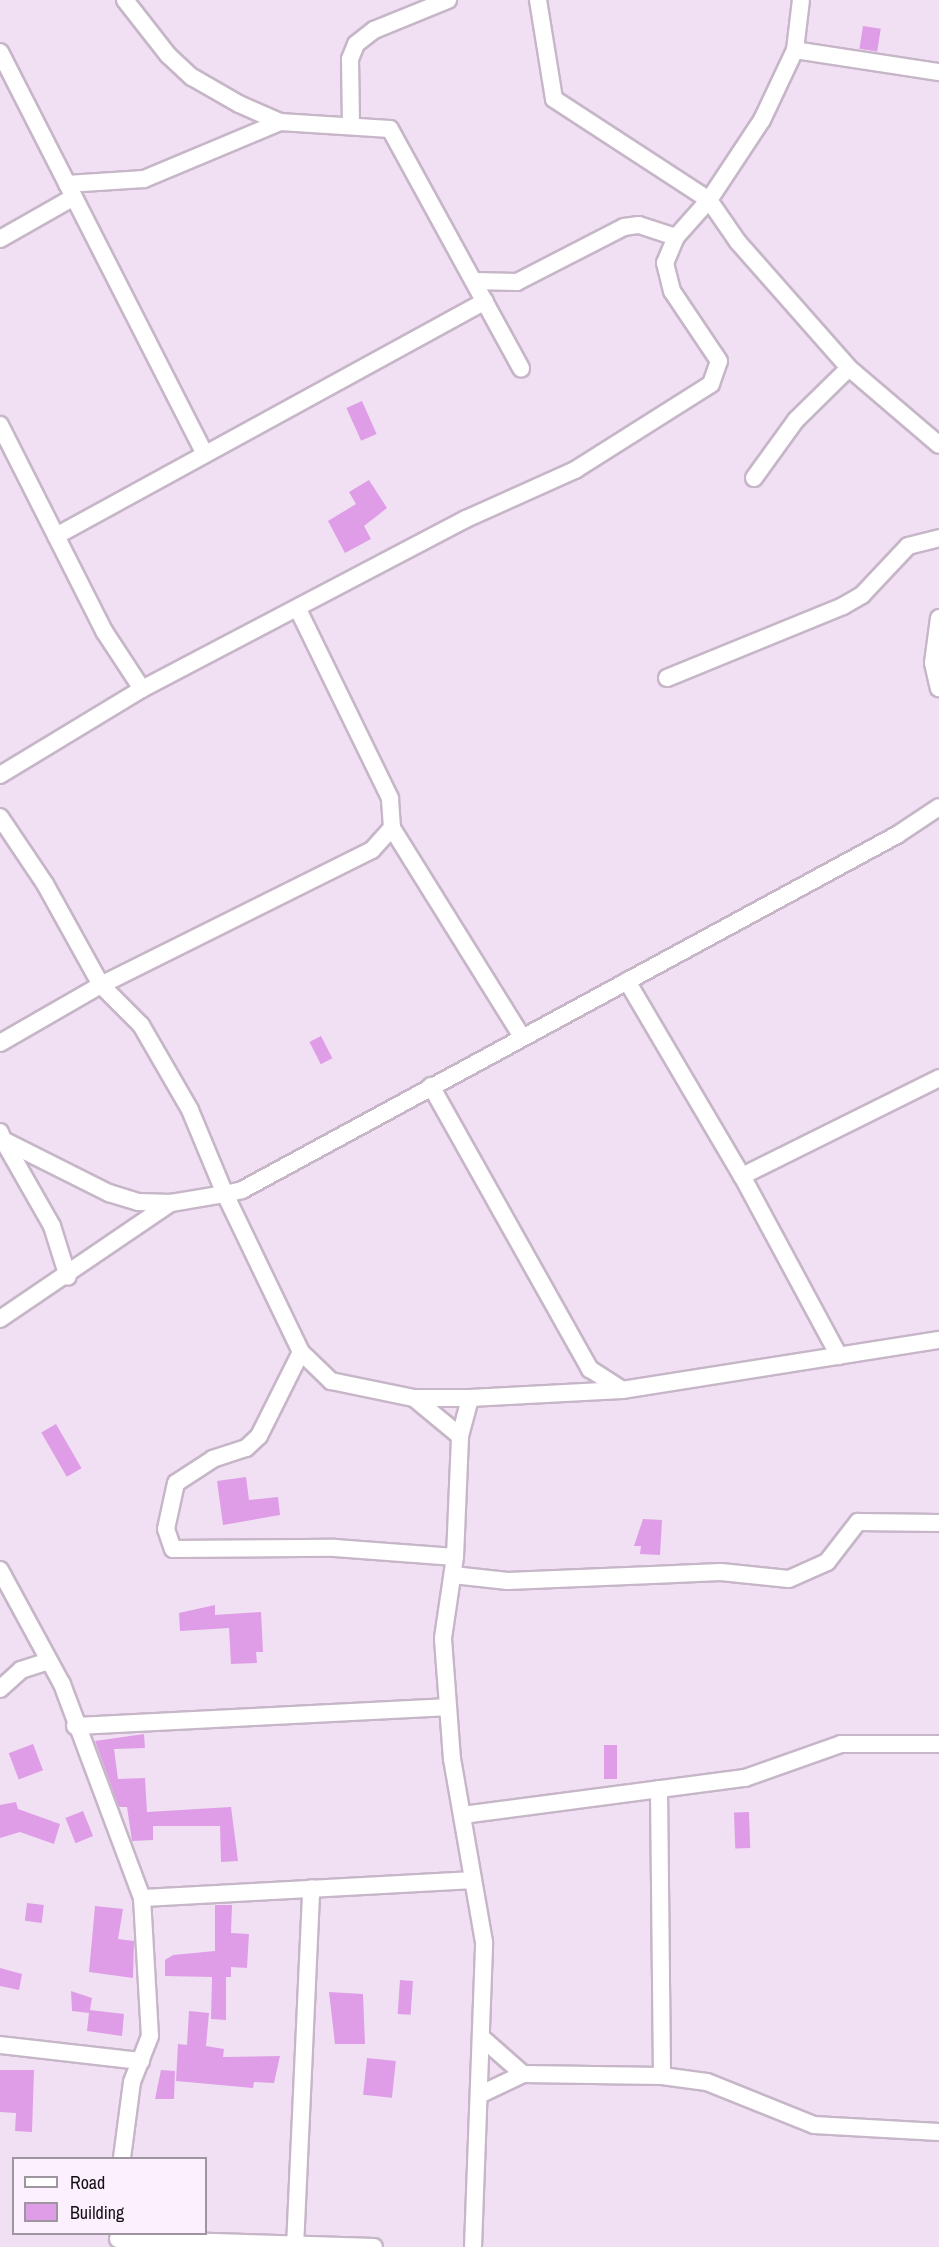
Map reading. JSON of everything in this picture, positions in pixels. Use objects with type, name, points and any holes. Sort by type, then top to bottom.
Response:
[{"type":"street","points":[[125,0],[192,77],[280,122]]},
{"type":"street","points":[[351,123],[350,59],[356,44],[374,30],[448,0]]},
{"type":"street","points":[[538,0],[554,99],[710,200],[738,242],[849,368],[939,445]]},
{"type":"street","points":[[0,775],[142,689],[466,519],[575,470],[711,384],[719,360],[664,277],[676,237],[710,200],[762,120],[795,50],[801,0]]},
{"type":"street","points":[[795,50],[939,72]]},
{"type":"street","points":[[0,52],[203,451]]},
{"type":"street","points":[[0,239],[71,191],[144,179],[280,122],[379,124],[400,142],[521,368]]},
{"type":"street","points":[[474,281],[517,282],[624,227],[639,225],[676,237]]},
{"type":"street","points":[[56,536],[203,451],[485,301]]},
{"type":"street","points":[[754,478],[796,420],[849,368]]},
{"type":"street","points":[[0,425],[104,631],[142,689]]},
{"type":"street","points":[[667,678],[843,606],[862,595],[908,546],[939,538]]},
{"type":"street","points":[[298,609],[390,798],[392,828],[522,1037]]},
{"type":"street","points":[[939,618],[933,663],[939,688]]},
{"type":"street","points":[[2,1136],[109,1193],[171,1203],[225,1194],[282,1170],[431,1086],[897,835],[939,807]]},
{"type":"street","points":[[0,817],[45,884],[101,985],[141,1025],[189,1110],[225,1194],[301,1352],[331,1381],[414,1398],[578,1393],[622,1390],[939,1340]]},
{"type":"street","points":[[0,1042],[101,985],[372,850],[392,828]]},
{"type":"street","points":[[627,981],[742,1176],[839,1356]]},
{"type":"street","points":[[742,1176],[939,1078]]},
{"type":"street","points":[[431,1086],[590,1369],[622,1390]]},
{"type":"street","points":[[2,1136],[51,1226],[68,1277]]},
{"type":"street","points":[[0,1319],[68,1277],[171,1203]]},
{"type":"street","points":[[301,1352],[259,1436],[246,1448],[213,1459],[176,1483],[166,1529],[173,1549],[335,1548],[455,1557]]},
{"type":"street","points":[[578,1393],[590,1369]]},
{"type":"street","points":[[414,1398],[460,1436]]},
{"type":"street","points":[[470,1398],[460,1436],[455,1557],[443,1638],[447,1707],[471,1880],[484,1942],[473,2247]]},
{"type":"street","points":[[453,1575],[507,1581],[721,1572],[789,1579],[827,1562],[858,1522],[875,1518],[939,1523]]},
{"type":"street","points":[[0,1570],[49,1661],[142,1898],[150,2036],[125,2122],[122,2157]]},
{"type":"street","points":[[0,1689],[21,1670],[49,1661]]},
{"type":"street","points":[[75,1726],[447,1707]]},
{"type":"street","points":[[463,1815],[752,1776],[841,1744],[939,1744]]},
{"type":"street","points":[[658,1789],[662,2076]]},
{"type":"street","points":[[142,1898],[471,1880]]},
{"type":"street","points":[[295,2245],[311,1888]]},
{"type":"street","points":[[481,2037],[523,2074]]},
{"type":"street","points":[[0,2045],[141,2061]]},
{"type":"street","points":[[479,2095],[523,2074],[662,2076],[707,2082],[814,2125],[939,2132]]},
{"type":"street","points":[[118,2240],[374,2247]]},
{"type":"building","points":[[863,26],[881,29],[877,52],[859,49]]},
{"type":"building","points":[[362,401],[377,434],[361,441],[346,408]]},
{"type":"building","points":[[369,480],[387,508],[364,526],[371,539],[345,553],[328,521],[356,504],[349,492]]},
{"type":"building","points":[[321,1036],[332,1058],[321,1064],[309,1042]]},
{"type":"building","points":[[56,1424],[82,1468],[67,1477],[41,1432]]},
{"type":"building","points":[[246,1477],[249,1500],[278,1497],[280,1515],[223,1525],[217,1481]]},
{"type":"building","points":[[643,1519],[662,1520],[660,1555],[640,1554],[641,1546],[634,1546]]},
{"type":"building","points":[[215,1605],[215,1615],[261,1612],[263,1652],[256,1652],[257,1663],[231,1664],[229,1628],[180,1631],[179,1613]]},
{"type":"building","points":[[144,1734],[145,1748],[114,1749],[118,1779],[145,1778],[147,1812],[231,1807],[238,1861],[221,1862],[220,1826],[153,1826],[153,1840],[132,1841],[127,1807],[119,1807],[95,1741]]},
{"type":"building","points":[[33,1744],[43,1770],[19,1779],[9,1753]]},
{"type":"building","points":[[604,1745],[617,1745],[617,1779],[604,1779]]},
{"type":"building","points":[[16,1802],[18,1809],[60,1824],[54,1844],[20,1832],[0,1838],[0,1805]]},
{"type":"building","points":[[83,1811],[93,1836],[75,1843],[65,1818]]},
{"type":"building","points":[[749,1812],[750,1848],[735,1849],[734,1813]]},
{"type":"building","points":[[27,1903],[44,1905],[42,1923],[25,1921]]},
{"type":"building","points":[[215,1905],[232,1905],[231,1933],[249,1934],[247,1968],[231,1967],[231,1977],[226,1977],[226,2020],[211,2019],[212,1977],[165,1976],[165,1960],[173,1955],[215,1951]]},
{"type":"building","points":[[95,1906],[123,1909],[118,1939],[134,1941],[133,1978],[89,1972]]},
{"type":"building","points":[[0,1968],[22,1974],[19,1990],[0,1986]]},
{"type":"building","points":[[400,1980],[413,1981],[411,2015],[398,2014]]},
{"type":"building","points":[[71,1991],[92,1998],[90,2010],[124,2014],[122,2036],[87,2031],[89,2013],[72,2011]]},
{"type":"building","points":[[329,1992],[363,1994],[365,2044],[335,2044]]},
{"type":"building","points":[[189,2011],[209,2013],[206,2046],[224,2049],[223,2057],[280,2056],[274,2083],[254,2082],[253,2088],[176,2081],[178,2044],[187,2045]]},
{"type":"building","points":[[367,2058],[396,2061],[392,2098],[363,2095]]},
{"type":"building","points":[[0,2070],[34,2070],[32,2132],[15,2131],[16,2113],[0,2112]]},
{"type":"building","points":[[161,2070],[175,2071],[174,2099],[155,2099]]}]
